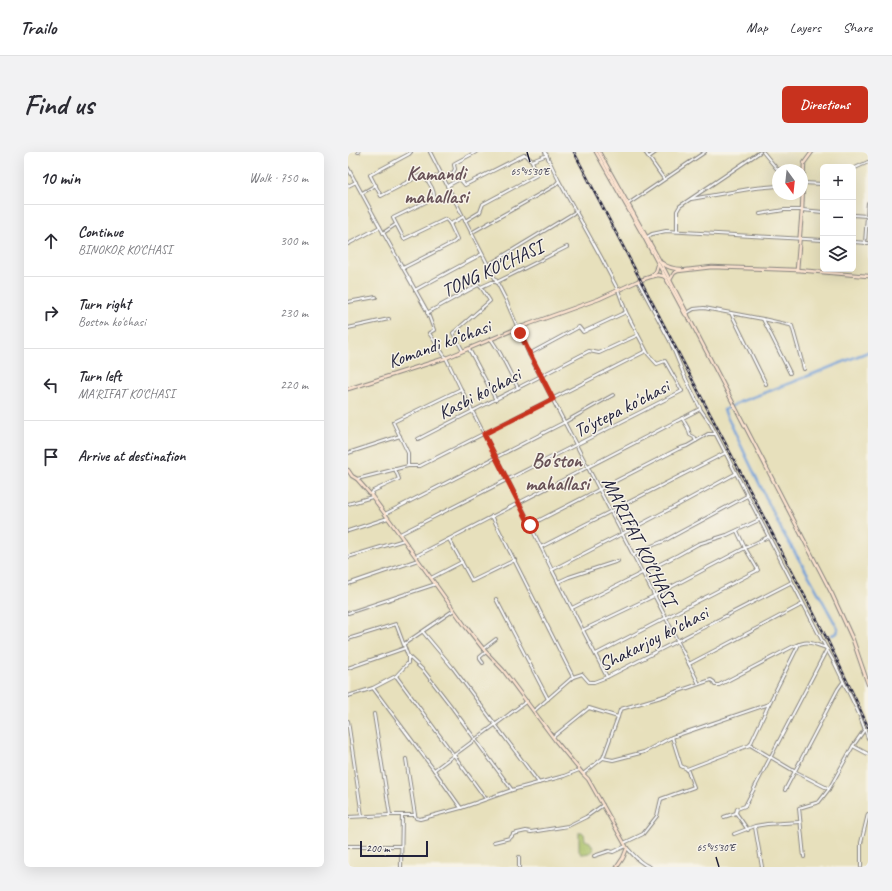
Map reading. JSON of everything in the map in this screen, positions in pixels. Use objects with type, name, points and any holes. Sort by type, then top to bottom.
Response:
[{"type":"main road","points":[[597,152],[647,237],[666,278],[685,314],[687,315]]},
{"type":"main road","points":[[597,152],[670,280],[843,616],[868,684]]},
{"type":"main road","points":[[804,164],[812,152]]},
{"type":"main road","points":[[797,270],[802,200]]},
{"type":"main road","points":[[660,263],[674,269],[690,269]]},
{"type":"main road","points":[[650,277],[656,272],[660,263]]},
{"type":"main road","points":[[670,280],[674,273],[678,271],[712,267],[797,270],[868,276]]},
{"type":"main road","name":"Komandi ko‘chasi","points":[[348,389],[463,352],[518,328],[590,303],[638,281],[658,275],[666,278]]},
{"type":"main road","points":[[348,470],[385,514],[486,652],[503,670],[553,737],[588,779],[626,846],[623,858],[616,867]]},
{"type":"street","points":[[403,268],[454,242],[456,239],[450,224],[446,219],[404,239],[396,225],[393,218],[434,198],[435,194],[424,176],[422,175],[381,196],[370,175],[411,152]]},
{"type":"street","name":"MA'RIFAT KO'CHASI","points":[[430,152],[505,298],[541,376],[699,684]]},
{"type":"street","points":[[443,178],[452,173],[455,169],[455,163],[476,152]]},
{"type":"street","points":[[357,479],[408,466],[420,466],[646,351],[626,312],[618,290],[545,152]]},
{"type":"street","points":[[645,152],[664,179]]},
{"type":"street","points":[[648,157],[656,152]]},
{"type":"street","points":[[628,204],[705,152]]},
{"type":"street","points":[[677,231],[677,211],[680,206],[760,152]]},
{"type":"street","points":[[763,152],[773,164]]},
{"type":"street","points":[[447,186],[460,179],[465,185],[524,154],[532,162],[537,175],[483,204],[480,212],[465,222]]},
{"type":"street","points":[[532,162],[546,155]]},
{"type":"street","points":[[856,168],[868,162]]},
{"type":"street","points":[[348,168],[427,310],[434,330],[429,333],[446,358],[607,677]]},
{"type":"street","points":[[428,181],[441,174]]},
{"type":"street","points":[[471,234],[554,186],[559,181]]},
{"type":"street","points":[[348,186],[356,182]]},
{"type":"street","points":[[808,183],[820,184]]},
{"type":"street","points":[[362,193],[376,186]]},
{"type":"street","points":[[690,199],[772,187]]},
{"type":"street","points":[[856,242],[867,243],[868,203]]},
{"type":"street","points":[[760,214],[784,210],[820,212]]},
{"type":"street","points":[[488,265],[577,211]]},
{"type":"street","points":[[856,215],[867,216]]},
{"type":"street","points":[[450,224],[463,217]]},
{"type":"street","points":[[383,233],[396,225]]},
{"type":"street","points":[[348,244],[380,227]]},
{"type":"street","points":[[647,237],[652,234],[666,231],[677,231],[820,240]]},
{"type":"street","name":"TONG KO'CHASI","points":[[427,313],[478,285],[481,287],[492,282],[497,282],[567,247]]},
{"type":"street","points":[[416,290],[482,254]]},
{"type":"street","points":[[638,281],[670,341],[700,409],[715,434],[844,682],[868,738]]},
{"type":"street","points":[[463,352],[453,333],[490,301],[481,287]]},
{"type":"street","points":[[348,302],[376,297]]},
{"type":"street","points":[[687,315],[694,309],[704,308],[790,325],[792,326],[804,369]]},
{"type":"street","points":[[530,354],[579,327],[583,332],[626,312]]},
{"type":"street","points":[[731,313],[766,384]]},
{"type":"street","points":[[348,328],[389,319]]},
{"type":"street","points":[[763,319],[790,373]]},
{"type":"street","name":"Kasbi ko'chasi","points":[[418,439],[589,351],[599,352],[638,335]]},
{"type":"street","points":[[491,339],[518,388]]},
{"type":"street","points":[[469,349],[496,400]]},
{"type":"street","name":"To'ytepa ko'chasi","points":[[400,534],[682,391],[664,361],[657,364],[646,351]]},
{"type":"street","points":[[408,466],[408,453],[405,444],[393,422],[461,389]]},
{"type":"street","points":[[385,514],[565,422],[613,395]]},
{"type":"street","points":[[416,556],[700,409]]},
{"type":"street","points":[[682,418],[690,435],[694,437],[696,441]]},
{"type":"street","points":[[530,525],[708,434],[715,434]]},
{"type":"street","points":[[348,453],[400,436]]},
{"type":"street","points":[[541,547],[725,453]]},
{"type":"street","points":[[348,504],[371,496],[373,491],[398,479],[395,469]]},
{"type":"street","points":[[552,570],[736,474]]},
{"type":"street","points":[[348,477],[352,476]]},
{"type":"street","points":[[634,555],[664,541],[747,496]]},
{"type":"street","points":[[492,516],[573,677],[534,711]]},
{"type":"street","points":[[348,531],[388,518]]},
{"type":"street","points":[[572,608],[698,544],[737,531],[759,520]]},
{"type":"street","points":[[596,654],[758,570],[737,531]]},
{"type":"street","points":[[583,630],[654,596],[768,537]]},
{"type":"street","points":[[449,538],[472,581],[515,560]]},
{"type":"street","points":[[348,557],[404,540]]},
{"type":"street","points":[[348,584],[418,560]]},
{"type":"street","points":[[558,582],[618,561]]},
{"type":"street","points":[[431,578],[462,562]]},
{"type":"street","name":"Shakarjoy ko'chasi","points":[[573,677],[582,674],[589,682],[594,682],[607,677],[792,582]]},
{"type":"street","points":[[348,613],[436,584]]},
{"type":"street","points":[[496,599],[548,699]]},
{"type":"street","points":[[689,664],[803,603]]},
{"type":"street","points":[[404,644],[454,610]]},
{"type":"street","points":[[348,640],[396,624],[408,656],[408,663],[396,676],[373,688],[348,696]]},
{"type":"street","points":[[423,632],[453,668],[539,783]]},
{"type":"street","points":[[484,649],[496,639]]},
{"type":"street","points":[[583,774],[603,758],[621,709],[711,680],[715,684],[719,685],[800,643],[807,642],[826,649]]},
{"type":"street","points":[[687,769],[750,745],[768,704],[800,643]]},
{"type":"street","points":[[348,668],[405,648]]},
{"type":"street","points":[[724,817],[736,813],[737,809],[745,806],[826,649]]},
{"type":"street","points":[[483,663],[480,657],[486,652]]},
{"type":"street","points":[[408,656],[424,671],[512,790]]},
{"type":"street","points":[[396,676],[486,799]]},
{"type":"street","points":[[785,790],[838,688],[844,682]]},
{"type":"street","points":[[373,688],[461,808]]},
{"type":"street","points":[[434,770],[527,701]]},
{"type":"street","points":[[603,758],[613,760],[644,752],[672,737],[768,704]]},
{"type":"street","points":[[553,737],[589,708],[618,717]]},
{"type":"street","points":[[374,714],[390,815]]},
{"type":"street","points":[[348,721],[362,816]]},
{"type":"street","points":[[804,857],[799,808],[819,802],[829,789],[864,729]]},
{"type":"street","points":[[594,856],[609,851],[613,852],[626,846],[643,834],[657,816],[661,800],[694,787],[687,769],[681,766],[672,737]]},
{"type":"street","points":[[750,745],[794,771],[829,789]]},
{"type":"street","points":[[853,746],[868,754]]},
{"type":"street","points":[[406,759],[415,815],[416,818],[420,819],[461,808],[512,790],[579,770]]},
{"type":"street","points":[[494,842],[510,838],[514,834],[568,826],[586,817],[603,805]]},
{"type":"street","points":[[736,813],[748,830]]},
{"type":"street","points":[[861,867],[861,843],[868,814]]},
{"type":"street","points":[[401,867],[402,815]]},
{"type":"street","points":[[348,817],[415,815]]},
{"type":"street","points":[[734,834],[748,830],[755,826],[800,822]]},
{"type":"street","points":[[755,826],[762,867]]},
{"type":"street","points":[[348,846],[401,846]]},
{"type":"street","points":[[626,846],[645,866],[650,867]]},
{"type":"street","points":[[519,857],[519,867]]},
{"type":"green space","points":[[579,832],[582,832],[585,840],[590,842],[594,850],[593,851],[581,854],[579,851]]},
{"type":"waterway","points":[[832,635],[837,633],[838,629],[782,531],[724,410],[740,402],[868,352]]},
{"type":"railway","points":[[574,152],[826,637],[868,727]]},
{"type":"district","name":"Kamandi mahallasi","points":[[436,184]]},
{"type":"district","name":"Bo'ston mahallasi","points":[[557,472]]},
{"type":"route","points":[[520,333],[553,399],[484,434],[530,525]]}]
